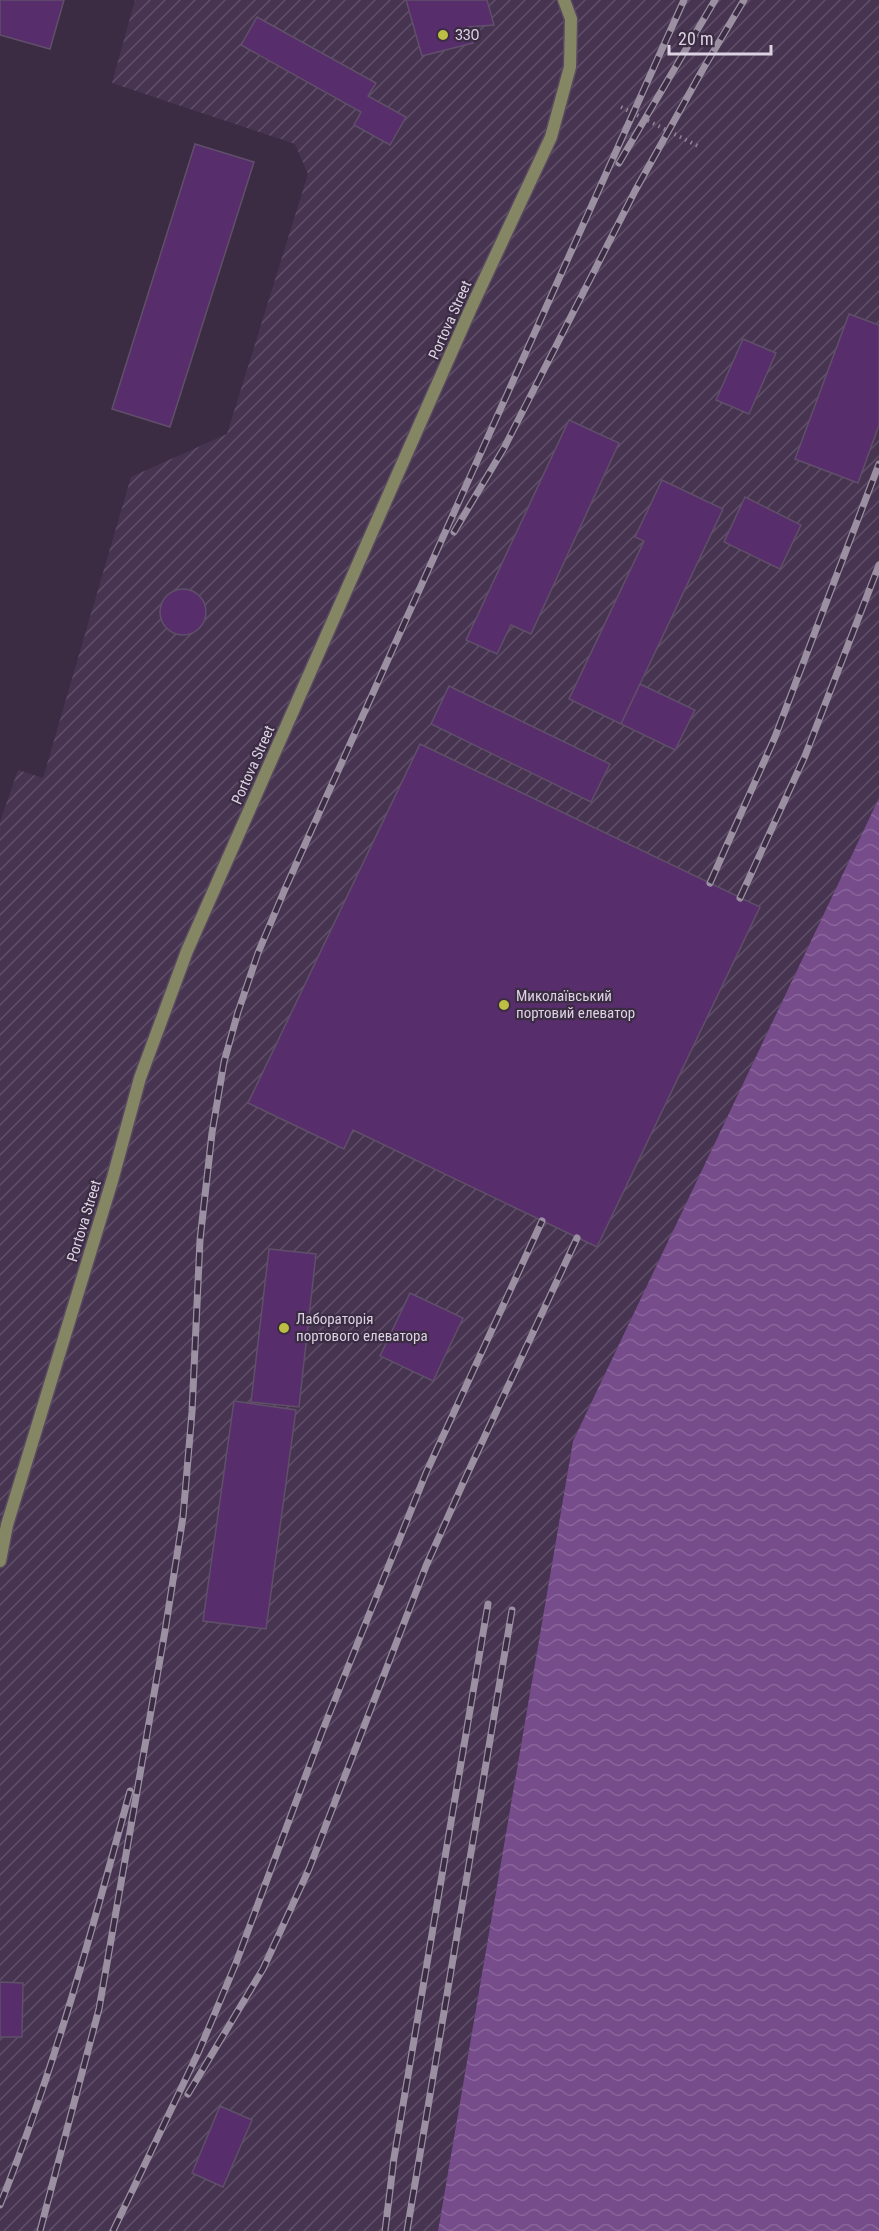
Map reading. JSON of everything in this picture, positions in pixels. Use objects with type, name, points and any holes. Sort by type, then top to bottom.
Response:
[{"type":"lane","name":"Portova Street","points":[[0,1561],[7,1525],[112,1181],[140,1078],[187,951],[471,308],[551,137],[570,67],[571,19],[564,0]]},
{"type":"path","points":[[621,107],[698,146]]},
{"type":"shaded area","points":[[135,0],[879,0],[879,798],[573,1441],[438,2231],[0,2231],[0,822],[18,770],[43,778],[131,477],[227,434],[308,174],[295,144],[112,83]]},
{"type":"water","points":[[879,798],[879,2231],[438,2231],[573,1441]]},
{"type":"building","points":[[0,0],[64,0],[50,49],[0,35]]},
{"type":"building","name":"ЗЗО","points":[[406,0],[487,0],[494,25],[468,27],[473,43],[422,56]]},
{"type":"building","points":[[257,17],[376,83],[368,96],[406,117],[390,145],[354,125],[361,112],[241,45]]},
{"type":"building","points":[[195,144],[254,162],[170,427],[112,409]]},
{"type":"building","points":[[849,314],[879,325],[879,425],[858,483],[795,459]]},
{"type":"building","points":[[743,339],[776,353],[749,414],[716,400]]},
{"type":"building","points":[[569,420],[619,443],[531,634],[511,625],[497,654],[466,640]]},
{"type":"building","points":[[662,480],[723,509],[621,724],[569,699],[644,541],[635,537]]},
{"type":"building","points":[[745,497],[801,525],[780,569],[724,542]]},
{"type":"building","points":[[183,589],[192,590],[199,596],[205,603],[205,621],[199,628],[192,634],[183,635],[174,634],[167,628],[161,621],[160,612],[161,603],[167,596],[174,590]]},
{"type":"building","points":[[640,684],[695,710],[675,750],[621,724]]},
{"type":"building","points":[[449,686],[610,764],[591,802],[431,724]]},
{"type":"building","name":"Миколаївський портовий елеватор","points":[[420,744],[760,907],[597,1247],[353,1130],[344,1149],[248,1103]]},
{"type":"building","name":"Лабораторія портового елеватора","points":[[269,1249],[316,1254],[299,1407],[251,1402]]},
{"type":"building","points":[[410,1293],[463,1318],[433,1381],[380,1356]]},
{"type":"building","points":[[234,1401],[296,1410],[266,1629],[203,1621]]},
{"type":"building","points":[[0,1982],[23,1983],[22,2037],[0,2037]]},
{"type":"building","points":[[220,2106],[252,2120],[223,2187],[192,2173]]},
{"type":"railway","points":[[40,2231],[99,2009],[165,1631],[183,1517],[192,1412],[200,1240],[212,1133],[224,1062],[238,1012],[258,953],[285,889],[684,0]]},
{"type":"railway","points":[[619,163],[715,0]]},
{"type":"railway","points":[[454,532],[504,448],[635,191],[744,0]]},
{"type":"railway","points":[[710,883],[775,737],[879,464]]},
{"type":"railway","points":[[740,898],[805,756],[879,565]]},
{"type":"railway","points":[[113,2231],[199,2051],[236,1963],[322,1732],[426,1473],[542,1221]]},
{"type":"railway","points":[[188,2094],[263,1969],[309,1869],[426,1566],[577,1238]]},
{"type":"railway","points":[[385,2231],[394,2158],[488,1604]]},
{"type":"railway","points":[[407,2231],[512,1610]]},
{"type":"railway","points":[[0,2205],[55,2052],[130,1791]]},
{"type":"place","name":"ЗЗО","points":[[443,35]]},
{"type":"place","name":"Миколаївський портовий елеватор","points":[[504,1005]]},
{"type":"place","name":"Лабораторія портового елеватора","points":[[284,1328]]}]
